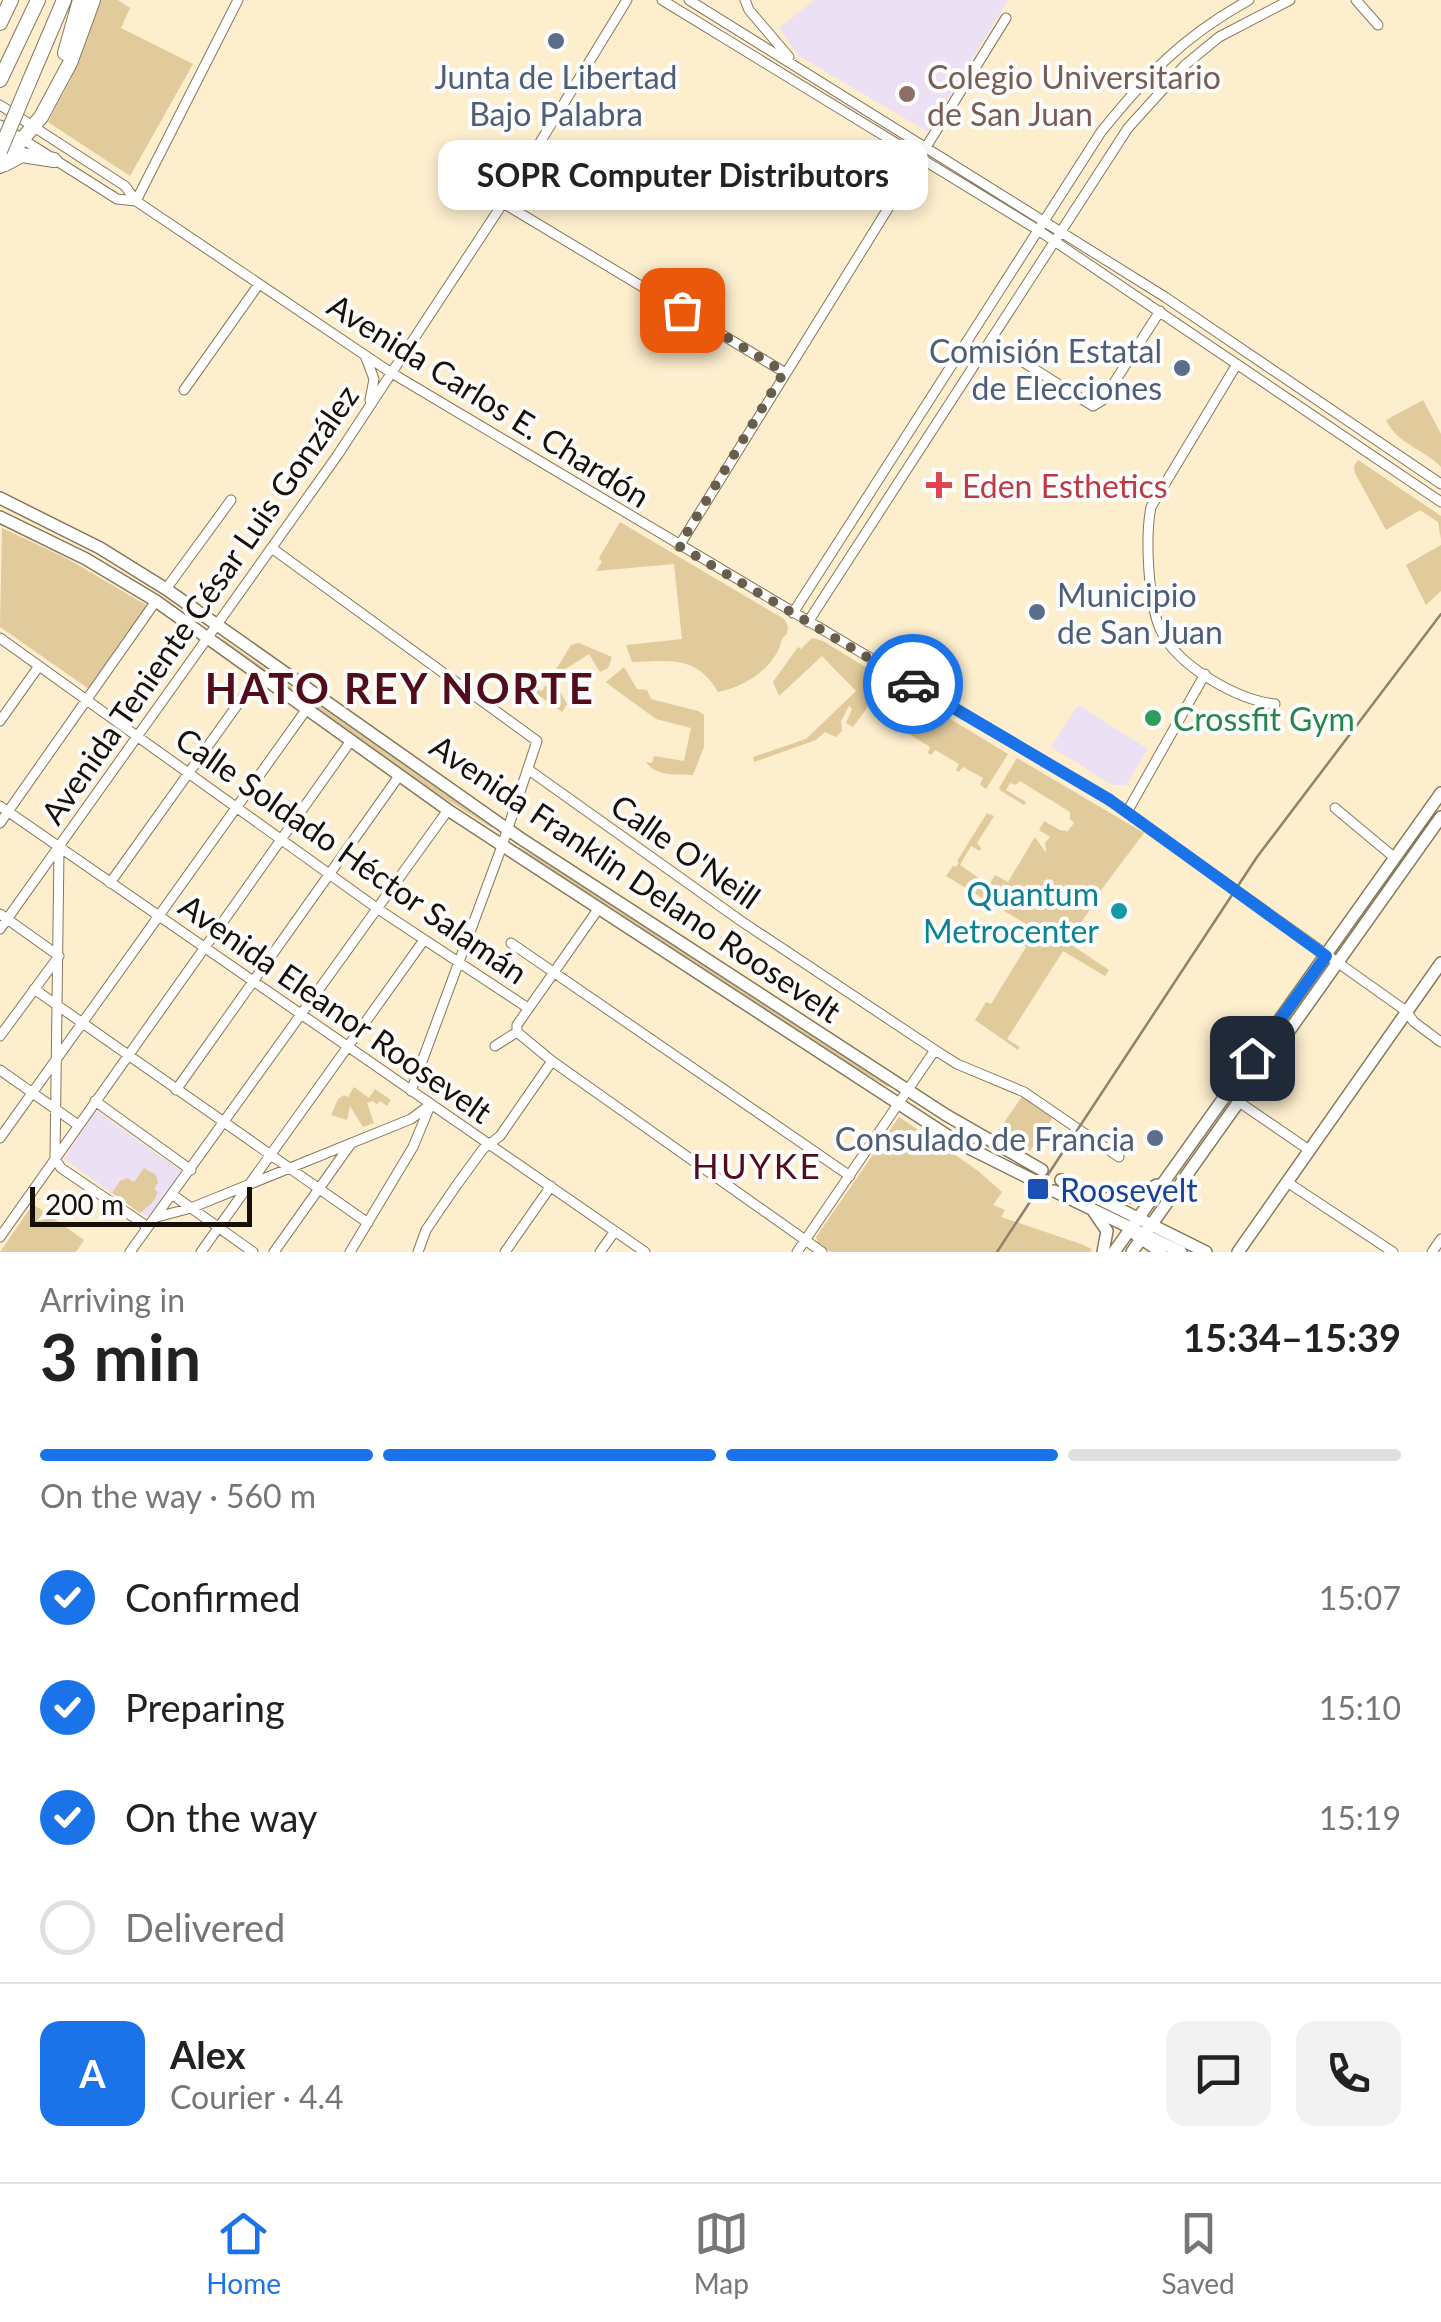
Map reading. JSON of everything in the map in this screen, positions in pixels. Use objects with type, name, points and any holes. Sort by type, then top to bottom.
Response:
[{"type":"highway","points":[[0,23],[10,0]]},
{"type":"highway","points":[[0,79],[38,0]]},
{"type":"highway","points":[[0,151],[64,0]]},
{"type":"highway","points":[[57,88],[80,0]]},
{"type":"highway","points":[[0,167],[34,126],[57,88],[92,0]]},
{"type":"highway","points":[[0,167],[22,155],[54,160]]},
{"type":"main road","name":"Avenida Franklin Delano Roosevelt","points":[[0,498],[100,548],[166,589],[508,829],[1038,1176],[959,1143],[448,810],[156,601],[86,559],[0,516]]},
{"type":"main road","points":[[1132,1252],[1239,1102],[1441,793]]},
{"type":"main road","points":[[1114,1252],[1161,1183],[1441,818]]},
{"type":"main road","points":[[1238,1252],[1441,963]]},
{"type":"main road","points":[[1094,1204],[1127,1198],[1161,1183]]},
{"type":"main road","points":[[1058,1186],[1181,1252]]},
{"type":"main road","points":[[1094,1204],[1107,1232],[1103,1252]]},
{"type":"main road","points":[[1133,1223],[1146,1232],[1206,1252]]},
{"type":"main road","points":[[1254,1230],[1254,1252]]},
{"type":"main road","points":[[1146,1232],[1161,1252]]},
{"type":"street","points":[[136,201],[238,0]]},
{"type":"street","name":"Avenida Teniente César Luis González","points":[[0,929],[4,916],[59,847],[273,549],[503,203],[627,0]]},
{"type":"street","points":[[662,0],[1045,220],[1441,484]]},
{"type":"street","points":[[689,0],[798,66],[1441,502]]},
{"type":"street","points":[[745,0],[749,10],[798,66]]},
{"type":"street","points":[[793,613],[1093,144],[1151,71],[1210,21],[1248,0]]},
{"type":"street","points":[[808,622],[1128,128],[1185,65],[1219,37],[1288,0]]},
{"type":"street","points":[[1356,0],[1378,26]]},
{"type":"street","points":[[679,546],[1006,18]]},
{"type":"street","points":[[1190,38],[1202,51]]},
{"type":"street","name":"Avenida Carlos E. Chardón","points":[[0,104],[125,186],[136,201],[390,372],[1126,812],[1406,1010],[1414,1022],[1441,1042]]},
{"type":"street","name":"Avenida Carlos E. Chardón","points":[[0,125],[117,199],[136,201]]},
{"type":"street","points":[[1093,144],[1110,155]]},
{"type":"street","points":[[503,203],[784,372]]},
{"type":"street","points":[[184,390],[259,284]]},
{"type":"street","points":[[990,340],[1093,406],[1102,400],[1160,311]]},
{"type":"street","points":[[365,355],[374,379],[366,410]]},
{"type":"street","points":[[1238,364],[1154,502],[1149,524],[1154,603],[1159,625],[1174,649],[1244,698],[1275,704]]},
{"type":"street","points":[[166,589],[231,500]]},
{"type":"street","points":[[273,549],[535,738],[537,744],[411,1091]]},
{"type":"street","points":[[0,823],[4,808],[87,701],[156,601]]},
{"type":"street","name":"Calle Soldado Héctor Salamán","points":[[0,638],[378,908],[528,1008]]},
{"type":"street","points":[[0,721],[39,666]]},
{"type":"street","points":[[1126,812],[1205,674]]},
{"type":"street","points":[[110,882],[258,676]]},
{"type":"street","points":[[0,1138],[306,710]]},
{"type":"street","points":[[2,1231],[350,742]]},
{"type":"street","name":"Calle O'Neill","points":[[529,770],[741,921],[935,1050],[957,1064],[1024,1092],[1119,1156]]},
{"type":"street","points":[[176,1090],[399,776]]},
{"type":"street","name":"Avenida Eleanor Roosevelt","points":[[4,808],[645,1252]]},
{"type":"street","points":[[1336,808],[1395,858]]},
{"type":"street","points":[[130,1252],[448,810]]},
{"type":"street","points":[[59,847],[55,1159],[61,1168],[152,1222]]},
{"type":"street","points":[[517,1032],[528,1008],[599,908]]},
{"type":"street","points":[[4,916],[60,956]]},
{"type":"street","points":[[201,1252],[424,940]]},
{"type":"street","points":[[512,943],[850,1176]]},
{"type":"street","points":[[0,1036],[60,956]]},
{"type":"street","points":[[34,989],[368,1224]]},
{"type":"street","points":[[495,1046],[517,1032]]},
{"type":"street","points":[[517,1032],[822,1252]]},
{"type":"street","points":[[797,1252],[935,1050]]},
{"type":"street","points":[[418,1252],[426,1230],[552,1060]]},
{"type":"street","points":[[0,1070],[78,1125]]},
{"type":"street","points":[[95,1101],[191,1170]]},
{"type":"street","points":[[1239,1102],[1309,1150]]},
{"type":"street","points":[[152,1222],[411,1119],[431,1104]]},
{"type":"street","points":[[350,1252],[421,1132],[431,1104]]},
{"type":"street","points":[[274,1252],[351,1143]]},
{"type":"street","points":[[1287,1182],[1392,1252]]},
{"type":"street","points":[[505,1252],[551,1186]]},
{"type":"street","points":[[173,1194],[253,1252]]},
{"type":"street","points":[[600,1252],[615,1231]]},
{"type":"street","points":[[1432,1252],[1441,1239]]},
{"type":"shaded area","points":[[100,0],[118,0],[130,8],[121,28],[193,64],[130,176],[48,122],[71,79]]},
{"type":"shaded area","name":"Colegio Universitario de San Juan","points":[[814,0],[1008,0],[928,132],[799,56],[779,28]]},
{"type":"shaded area","points":[[1423,400],[1441,434],[1441,467],[1404,441],[1386,420]]},
{"type":"shaded area","points":[[1358,460],[1441,516],[1441,539],[1438,522],[1420,510],[1386,530],[1355,473]]},
{"type":"shaded area","points":[[620,522],[784,619],[787,634],[767,666],[745,683],[718,692],[710,680],[691,666],[670,661],[632,662],[626,645],[682,639],[674,564],[596,571],[602,562],[599,558]]},
{"type":"shaded area","points":[[2,528],[66,558],[148,606],[89,689],[0,627]]},
{"type":"shaded area","points":[[1441,545],[1441,591],[1426,605],[1406,565]]},
{"type":"shaded area","points":[[812,638],[875,673],[867,708],[853,727],[846,723],[852,709],[849,706],[841,721],[842,731],[836,737],[825,732],[816,740],[754,762],[753,757],[806,739],[856,691],[822,656],[779,696],[773,682],[798,647],[801,649]]},
{"type":"shaded area","points":[[223,639],[493,825],[492,828],[420,783]]},
{"type":"shaded area","points":[[579,643],[612,657],[608,668],[600,672],[589,654],[556,675],[567,704],[562,712],[526,686],[523,678],[527,685],[542,691],[546,685],[560,703],[549,681],[571,645]]},
{"type":"shaded area","points":[[624,667],[637,689],[647,690],[651,699],[704,715],[704,747],[693,775],[661,772],[646,762],[652,763],[654,756],[684,761],[691,728],[656,719],[606,682]]},
{"type":"shaded area","points":[[922,702],[1008,754],[986,789],[980,785],[983,778],[963,767],[959,772],[959,764],[935,750],[931,755],[930,747],[901,729],[895,732],[914,706]]},
{"type":"shaded area","points":[[1078,705],[1148,749],[1126,785],[1112,785],[1051,747]]},
{"type":"shaded area","points":[[1017,758],[1144,833],[1067,942],[1109,970],[1105,976],[1063,951],[1007,1039],[1020,1047],[1018,1050],[975,1020],[986,1002],[991,1004],[1026,947],[1022,944],[1031,927],[946,876],[959,863],[987,813],[994,816],[977,843],[980,851],[971,846],[960,865],[989,885],[995,875],[1008,882],[1035,837],[1046,853],[1045,843],[1050,837],[1039,830],[1044,821],[1068,831],[1074,823],[1070,812],[1020,781],[1016,785],[1010,783],[1006,790],[1026,802],[1024,805],[1001,791],[999,788]]},
{"type":"shaded area","points":[[519,847],[580,881],[890,1085],[820,1047]]},
{"type":"shaded area","points":[[354,1087],[369,1098],[375,1089],[391,1100],[387,1106],[380,1101],[367,1103],[374,1123],[363,1127],[350,1106],[347,1120],[331,1115],[338,1099],[348,1097]]},
{"type":"shaded area","points":[[1023,1095],[1053,1117],[1030,1151],[997,1133]]},
{"type":"shaded area","points":[[98,1112],[182,1173],[150,1216],[140,1213],[64,1159]]},
{"type":"shaded area","points":[[899,1117],[977,1170],[1002,1192],[993,1205],[1005,1210],[1001,1217],[1081,1244],[1092,1249],[1090,1252],[831,1252],[818,1243],[816,1237]]},
{"type":"shaded area","points":[[144,1168],[156,1175],[154,1189],[158,1192],[140,1213],[112,1193],[120,1181],[127,1178],[134,1182]]},
{"type":"shaded area","points":[[33,1204],[84,1240],[76,1252],[0,1252]]},
{"type":"railway","points":[[997,1252],[1257,857],[1441,614]]},
{"type":"way so far","points":[[682,310],[784,372],[679,546],[913,684]]},
{"type":"place","name":"Junta de Libertad Bajo Palabra","points":[[556,41]]},
{"type":"place","name":"Colegio Universitario de San Juan","points":[[907,94]]},
{"type":"place","name":"SOPR Computer Distributors","points":[[682,310]]},
{"type":"place","name":"Comisión Estatal de Elecciones","points":[[1182,368]]},
{"type":"place","name":"Eden Esthetics","points":[[939,485]]},
{"type":"place","name":"Municipio de San Juan","points":[[1037,612]]},
{"type":"place","name":"Crossfit Gym","points":[[1153,718]]},
{"type":"place","name":"Quantum Metrocenter","points":[[1119,911]]},
{"type":"place","name":"Consulado de Francia","points":[[1155,1138]]},
{"type":"place","name":"Roosevelt","points":[[1038,1189]]},
{"type":"district","name":"HATO REY NORTE","points":[[400,688]]},
{"type":"district","name":"HUYKE","points":[[757,1165]]},
{"type":"route","points":[[913,684],[1110,800],[1326,956],[1252,1058]]}]
